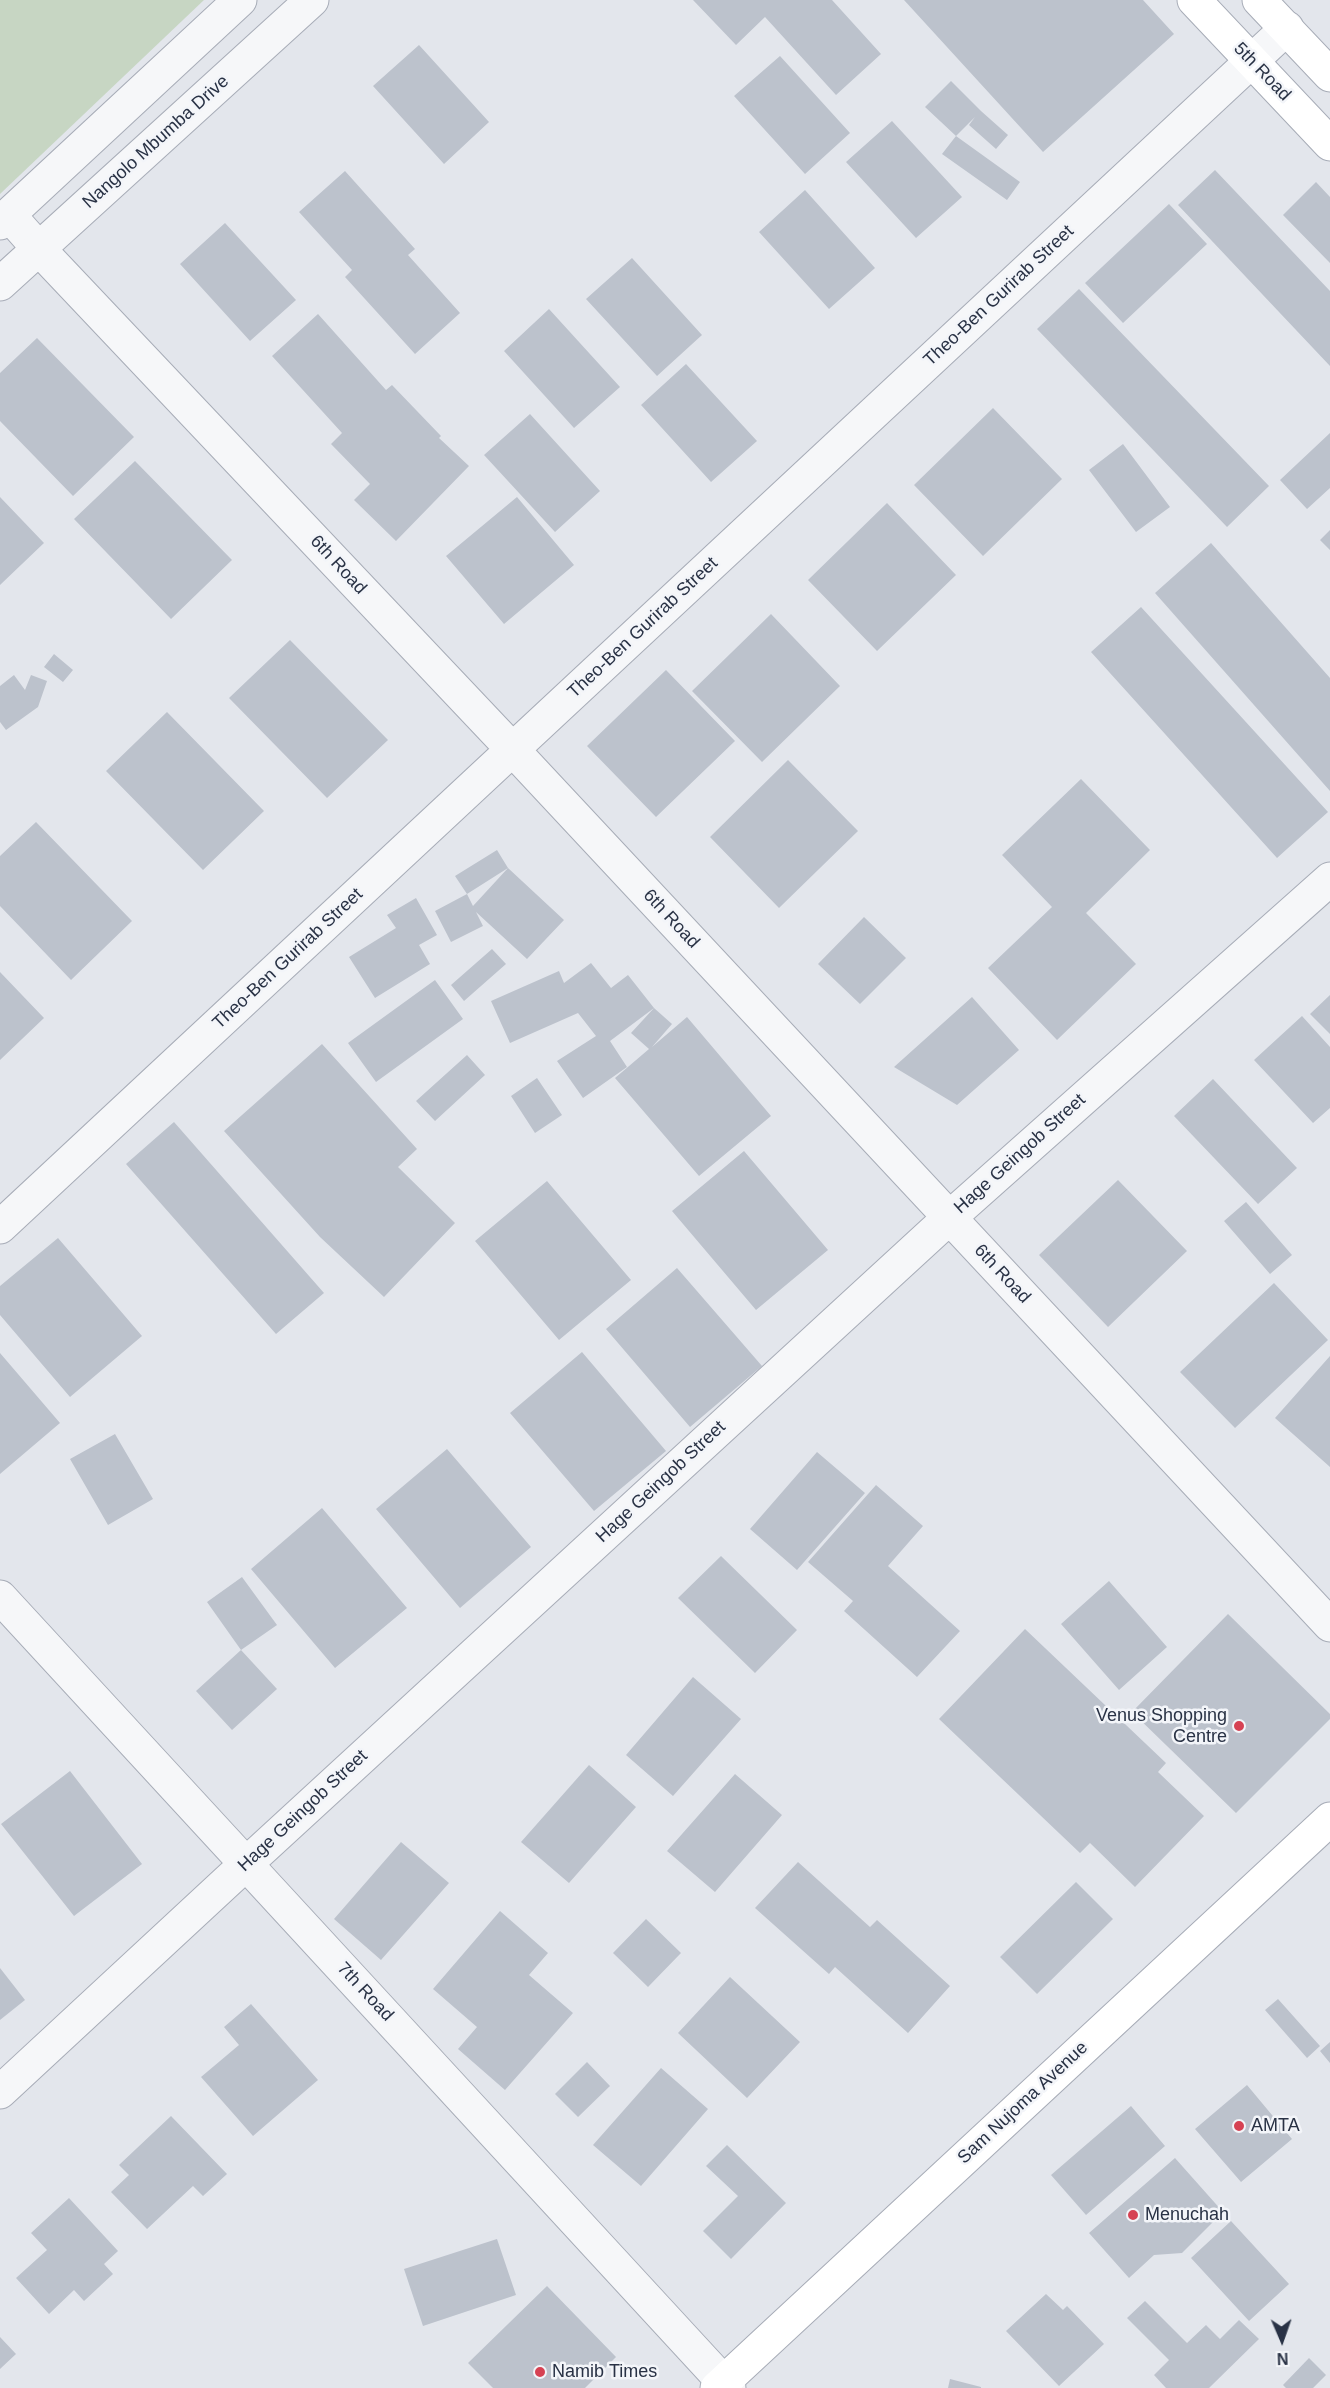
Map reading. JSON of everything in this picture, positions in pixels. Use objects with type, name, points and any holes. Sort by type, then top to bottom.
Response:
[{"type":"main road","name":"5th Road","points":[[1194,0],[1330,144]]},
{"type":"main road","points":[[1259,0],[1330,75]]},
{"type":"main road","name":"Sam Nujoma Avenue","points":[[723,2386],[1330,1819]]},
{"type":"street","points":[[5,219],[240,0]]},
{"type":"street","name":"Nangolo Mbumba Drive","points":[[0,284],[312,0]]},
{"type":"street","name":"Theo-Ben Gurirab Street","points":[[0,1227],[1287,28]]},
{"type":"street","name":"6th Road","points":[[5,219],[39,249],[513,750],[1330,1625]]},
{"type":"street","name":"Hage Geingob Street","points":[[0,2092],[949,1218],[1330,879]]},
{"type":"street","name":"7th Road","points":[[0,1597],[247,1863],[723,2386]]},
{"type":"green space","points":[[0,0],[204,0],[0,194]]},
{"type":"building","points":[[693,0],[832,0],[881,54],[836,95],[765,17],[736,45]]},
{"type":"building","points":[[904,0],[1143,0],[1174,34],[1043,152]]},
{"type":"building","points":[[419,45],[489,122],[444,164],[373,86]]},
{"type":"building","points":[[780,56],[850,133],[805,174],[734,96]]},
{"type":"building","points":[[951,81],[1008,135],[996,149],[969,125],[975,117],[956,136],[925,107]]},
{"type":"building","points":[[892,121],[962,197],[916,238],[846,162]]},
{"type":"building","points":[[956,136],[1020,182],[1007,200],[942,154]]},
{"type":"building","points":[[1215,170],[1330,291],[1330,366],[1178,205]]},
{"type":"building","points":[[345,171],[415,249],[408,255],[460,313],[415,354],[345,277],[352,270],[299,212]]},
{"type":"building","points":[[1316,182],[1330,197],[1330,263],[1283,215]]},
{"type":"building","points":[[805,190],[875,268],[829,309],[759,232]]},
{"type":"building","points":[[1169,204],[1207,244],[1123,323],[1085,283]]},
{"type":"building","points":[[225,223],[296,300],[250,341],[180,264]]},
{"type":"building","points":[[632,258],[702,335],[657,376],[586,299]]},
{"type":"building","points":[[1079,289],[1269,486],[1227,527],[1037,329]]},
{"type":"building","points":[[549,309],[620,387],[574,428],[504,351]]},
{"type":"building","points":[[318,314],[386,390],[392,385],[441,436],[439,438],[469,466],[396,541],[354,500],[370,484],[331,444],[342,433],[272,356]]},
{"type":"building","points":[[37,338],[134,437],[73,496],[0,421],[0,373]]},
{"type":"building","points":[[686,364],[757,441],[711,482],[641,405]]},
{"type":"building","points":[[993,408],[1062,479],[983,556],[914,485]]},
{"type":"building","points":[[530,414],[600,491],[555,532],[484,455]]},
{"type":"building","points":[[1330,433],[1330,488],[1307,509],[1280,480]]},
{"type":"building","points":[[1123,444],[1170,507],[1136,532],[1089,470]]},
{"type":"building","points":[[135,461],[232,560],[171,619],[74,519]]},
{"type":"building","points":[[0,497],[44,543],[0,585]]},
{"type":"building","points":[[517,497],[574,565],[504,624],[446,556]]},
{"type":"building","points":[[887,503],[956,575],[877,651],[808,580]]},
{"type":"building","points":[[1330,530],[1330,550],[1320,540]]},
{"type":"building","points":[[1211,543],[1330,678],[1330,791],[1155,593]]},
{"type":"building","points":[[1141,607],[1328,812],[1277,858],[1091,652]]},
{"type":"building","points":[[771,614],[840,686],[762,762],[692,691]]},
{"type":"building","points":[[290,640],[388,740],[327,798],[229,698]]},
{"type":"building","points":[[54,654],[73,670],[63,682],[44,667]]},
{"type":"building","points":[[666,670],[735,741],[656,817],[587,746]]},
{"type":"building","points":[[14,675],[25,690],[31,675],[47,681],[38,707],[6,730],[0,722],[0,686]]},
{"type":"building","points":[[167,712],[264,811],[203,870],[106,771]]},
{"type":"building","points":[[788,760],[858,831],[779,908],[710,837]]},
{"type":"building","points":[[1081,779],[1150,850],[1086,913],[1136,964],[1057,1040],[988,968],[1052,907],[1002,855]]},
{"type":"building","points":[[36,822],[132,921],[71,980],[0,906],[0,856]]},
{"type":"building","points":[[497,850],[508,868],[467,894],[455,876]]},
{"type":"building","points":[[508,868],[564,920],[527,959],[476,912],[483,926],[451,942],[435,911],[467,894],[473,906]]},
{"type":"building","points":[[416,898],[437,935],[419,945],[430,964],[375,998],[349,957],[396,928],[387,915]]},
{"type":"building","points":[[864,917],[906,958],[860,1004],[818,964]]},
{"type":"building","points":[[492,949],[506,964],[464,1001],[451,985]]},
{"type":"building","points":[[591,963],[611,988],[628,975],[654,1008],[610,1041],[627,1067],[583,1098],[557,1061],[596,1036],[578,1013],[510,1043],[491,1001],[559,971],[564,983]]},
{"type":"building","points":[[0,972],[44,1018],[0,1060]]},
{"type":"building","points":[[435,980],[463,1019],[376,1082],[348,1043]]},
{"type":"building","points":[[1330,995],[1330,1034],[1310,1014]]},
{"type":"building","points":[[972,997],[1019,1050],[957,1105],[894,1067]]},
{"type":"building","points":[[654,1008],[672,1024],[652,1047],[687,1017],[771,1116],[699,1176],[615,1078],[649,1049],[631,1033]]},
{"type":"building","points":[[1302,1016],[1330,1047],[1330,1108],[1313,1123],[1254,1060]]},
{"type":"building","points":[[322,1044],[417,1149],[398,1167],[455,1223],[384,1297],[320,1237],[224,1131]]},
{"type":"building","points":[[467,1055],[485,1075],[435,1121],[416,1101]]},
{"type":"building","points":[[537,1078],[562,1115],[535,1133],[511,1096]]},
{"type":"building","points":[[1213,1079],[1297,1168],[1258,1204],[1174,1116]]},
{"type":"building","points":[[174,1122],[324,1293],[276,1334],[126,1164]]},
{"type":"building","points":[[744,1151],[828,1250],[756,1310],[672,1211]]},
{"type":"building","points":[[1118,1180],[1187,1251],[1108,1327],[1039,1255]]},
{"type":"building","points":[[547,1181],[631,1280],[559,1340],[475,1241]]},
{"type":"building","points":[[1246,1202],[1292,1255],[1270,1274],[1224,1221]]},
{"type":"building","points":[[58,1238],[142,1336],[70,1397],[0,1315],[0,1286]]},
{"type":"building","points":[[677,1268],[762,1366],[690,1427],[606,1329]]},
{"type":"building","points":[[1274,1283],[1328,1340],[1235,1428],[1180,1372]]},
{"type":"building","points":[[582,1352],[666,1451],[594,1511],[510,1413]]},
{"type":"building","points":[[0,1353],[60,1423],[0,1474]]},
{"type":"building","points":[[1330,1356],[1330,1467],[1275,1418]]},
{"type":"building","points":[[115,1434],[153,1499],[108,1525],[70,1459]]},
{"type":"building","points":[[447,1449],[531,1547],[460,1608],[376,1509]]},
{"type":"building","points":[[817,1452],[865,1493],[797,1570],[750,1529]]},
{"type":"building","points":[[876,1485],[923,1526],[888,1566],[960,1631],[917,1677],[844,1611],[853,1601],[808,1562]]},
{"type":"building","points":[[322,1508],[407,1608],[335,1668],[251,1569]]},
{"type":"building","points":[[721,1556],[797,1630],[755,1673],[678,1598]]},
{"type":"building","points":[[242,1577],[277,1625],[241,1650],[207,1602]]},
{"type":"building","points":[[1109,1581],[1167,1647],[1119,1690],[1061,1624]]},
{"type":"building","points":[[1228,1614],[1330,1714],[1330,1719],[1236,1813],[1132,1712]]},
{"type":"building","points":[[1025,1629],[1166,1763],[1158,1772],[1204,1816],[1135,1887],[1090,1843],[1080,1853],[939,1719]]},
{"type":"building","points":[[241,1650],[277,1689],[232,1730],[196,1691]]},
{"type":"building","points":[[693,1677],[741,1719],[673,1796],[626,1755]]},
{"type":"building","points":[[589,1765],[636,1807],[569,1883],[521,1842]]},
{"type":"building","points":[[70,1771],[142,1864],[74,1916],[1,1824]]},
{"type":"building","points":[[735,1774],[782,1815],[715,1892],[667,1851]]},
{"type":"building","points":[[401,1842],[449,1883],[381,1960],[334,1919]]},
{"type":"building","points":[[798,1862],[870,1927],[877,1920],[950,1986],[908,2033],[835,1967],[829,1974],[755,1908]]},
{"type":"building","points":[[1076,1882],[1113,1919],[1037,1994],[1000,1957]]},
{"type":"building","points":[[500,1911],[548,1953],[529,1975],[573,2013],[505,2090],[458,2049],[477,2027],[433,1989]]},
{"type":"building","points":[[646,1919],[681,1953],[648,1987],[613,1953]]},
{"type":"building","points":[[0,1968],[25,2000],[0,2020]]},
{"type":"building","points":[[730,1977],[800,2042],[747,2098],[678,2033]]},
{"type":"building","points":[[1278,1999],[1320,2046],[1307,2058],[1265,2010]]},
{"type":"building","points":[[251,2004],[318,2080],[253,2136],[201,2077],[239,2045],[224,2027]]},
{"type":"building","points":[[1330,2042],[1330,2063],[1320,2051]]},
{"type":"building","points":[[587,2062],[610,2086],[578,2117],[555,2094]]},
{"type":"building","points":[[661,2068],[708,2109],[641,2186],[593,2145]]},
{"type":"building","points":[[1247,2085],[1292,2139],[1241,2182],[1195,2129]]},
{"type":"building","points":[[1131,2106],[1165,2146],[1086,2215],[1051,2175]]},
{"type":"building","points":[[171,2116],[227,2174],[203,2196],[193,2186],[147,2229],[111,2192],[129,2175],[119,2165]]},
{"type":"building","points":[[727,2145],[786,2203],[731,2259],[703,2231],[738,2196],[706,2166]]},
{"type":"building","points":[[1175,2158],[1223,2212],[1182,2253],[1154,2255],[1129,2278],[1089,2233]]},
{"type":"building","points":[[69,2198],[118,2251],[104,2264],[113,2274],[84,2301],[74,2290],[49,2314],[16,2278],[47,2250],[31,2233]]},
{"type":"building","points":[[1231,2221],[1289,2284],[1249,2321],[1191,2258]]},
{"type":"building","points":[[497,2239],[516,2295],[423,2326],[404,2269]]},
{"type":"building","points":[[547,2286],[616,2357],[585,2388],[493,2388],[468,2363]]},
{"type":"building","points":[[1046,2294],[1063,2310],[1067,2306],[1104,2344],[1059,2386],[1006,2331]]},
{"type":"building","points":[[1145,2301],[1187,2343],[1206,2325],[1220,2339],[1239,2320],[1259,2339],[1209,2388],[1166,2388],[1154,2375],[1169,2360],[1127,2318]]},
{"type":"building","points":[[0,2337],[16,2354],[0,2369]]},
{"type":"building","points":[[1309,2358],[1326,2375],[1313,2388],[1286,2388],[1283,2385]]},
{"type":"building","points":[[950,2379],[981,2387],[981,2388],[948,2388]]},
{"type":"place","name":"Venus Shopping Centre","points":[[1239,1726]]},
{"type":"place","name":"AMTA","points":[[1239,2126]]},
{"type":"place","name":"Menuchah","points":[[1133,2215]]},
{"type":"place","name":"Namib Times","points":[[540,2372]]}]
